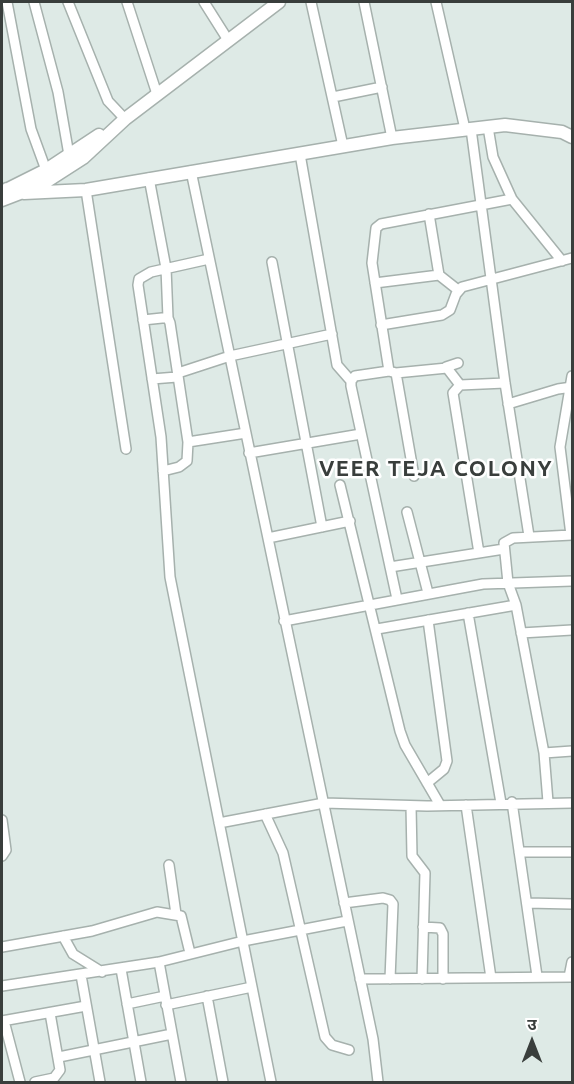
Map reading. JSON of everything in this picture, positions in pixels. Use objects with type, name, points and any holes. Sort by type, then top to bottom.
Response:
[{"type":"main road","points":[[24,193],[83,158],[122,122],[278,2]]},
{"type":"main road","points":[[3,193],[46,170],[122,122]]},
{"type":"main road","points":[[3,193],[86,189],[392,138],[468,129],[516,125],[573,136]]},
{"type":"street","points":[[10,2],[31,129],[46,170]]},
{"type":"street","points":[[34,2],[58,92],[69,155]]},
{"type":"street","points":[[68,2],[108,101],[122,122]]},
{"type":"street","points":[[127,2],[157,94]]},
{"type":"street","points":[[204,2],[228,40]]},
{"type":"street","points":[[311,2],[343,146]]},
{"type":"street","points":[[364,2],[392,138]]},
{"type":"street","points":[[436,2],[468,129],[529,536]]},
{"type":"street","points":[[333,97],[382,87]]},
{"type":"street","points":[[488,127],[493,157],[512,199],[562,261]]},
{"type":"street","points":[[300,154],[339,369],[351,381],[397,599]]},
{"type":"street","points":[[191,171],[373,1039],[378,1083]]},
{"type":"street","points":[[149,178],[166,268],[168,318],[188,442],[186,461],[179,467],[163,471]]},
{"type":"street","points":[[86,189],[126,449]]},
{"type":"street","points":[[414,476],[381,325],[371,257],[376,228],[381,224],[512,199]]},
{"type":"street","points":[[429,214],[439,275],[458,290]]},
{"type":"street","points":[[458,290],[573,258]]},
{"type":"street","points":[[209,259],[151,272],[140,279],[143,320],[163,471],[168,563],[271,1083]]},
{"type":"street","points":[[272,262],[322,527]]},
{"type":"street","points":[[375,283],[439,275]]},
{"type":"street","points":[[381,325],[442,315],[450,310],[458,290]]},
{"type":"street","points":[[143,320],[168,318]]},
{"type":"street","points":[[152,379],[177,377],[178,373],[230,356],[332,334]]},
{"type":"street","points":[[351,381],[355,376],[446,368],[458,363]]},
{"type":"street","points":[[446,368],[460,385]]},
{"type":"street","points":[[548,802],[543,753],[516,605],[508,583],[504,549],[507,540],[529,536],[572,535],[560,447],[573,376]]},
{"type":"street","points":[[479,553],[453,400],[456,388],[460,385],[505,383]]},
{"type":"street","points":[[508,404],[572,387]]},
{"type":"street","points":[[188,442],[246,433]]},
{"type":"street","points":[[249,453],[361,434]]},
{"type":"street","points":[[340,485],[403,738],[440,805]]},
{"type":"street","points":[[407,513],[428,593]]},
{"type":"street","points":[[268,538],[350,521]]},
{"type":"street","points":[[390,567],[504,549]]},
{"type":"street","points":[[284,621],[428,593],[508,583],[573,581]]},
{"type":"street","points":[[377,629],[516,605]]},
{"type":"street","points":[[468,613],[501,803]]},
{"type":"street","points":[[427,783],[444,769],[447,761],[428,620]]},
{"type":"street","points":[[521,633],[573,630]]},
{"type":"street","points":[[543,753],[573,751]]},
{"type":"street","points":[[219,823],[324,803],[411,806],[512,802],[573,803]]},
{"type":"street","points":[[512,802],[537,976]]},
{"type":"street","points":[[466,804],[491,978]]},
{"type":"street","points":[[411,806],[412,855],[425,873],[422,979]]},
{"type":"street","points":[[265,814],[283,853],[325,1037],[332,1045],[349,1050]]},
{"type":"street","points":[[2,820],[6,850],[2,856]]},
{"type":"street","points":[[519,852],[573,852]]},
{"type":"street","points":[[169,865],[176,914]]},
{"type":"street","points":[[344,903],[383,898],[390,900],[393,904],[390,979]]},
{"type":"street","points":[[527,903],[573,904]]},
{"type":"street","points":[[2,947],[93,931],[149,913],[181,916],[190,953]]},
{"type":"street","points":[[2,986],[159,962],[243,941],[347,921]]},
{"type":"street","points":[[423,927],[440,928],[443,933],[443,979]]},
{"type":"street","points":[[63,936],[73,954],[102,972]]},
{"type":"street","points":[[159,962],[181,1083]]},
{"type":"street","points":[[360,979],[571,977],[573,962]]},
{"type":"street","points":[[121,969],[141,1083]]},
{"type":"street","points":[[81,975],[100,1083]]},
{"type":"street","points":[[127,1004],[207,996],[252,987]]},
{"type":"street","points":[[207,996],[224,1083]]},
{"type":"street","points":[[20,1083],[3,1021],[86,1006]]},
{"type":"street","points":[[35,1083],[59,1074],[59,1057],[50,1013]]},
{"type":"street","points":[[59,1057],[172,1034]]},
{"type":"district","name":"VEER TEJA COLONY","points":[[436,469]]}]
